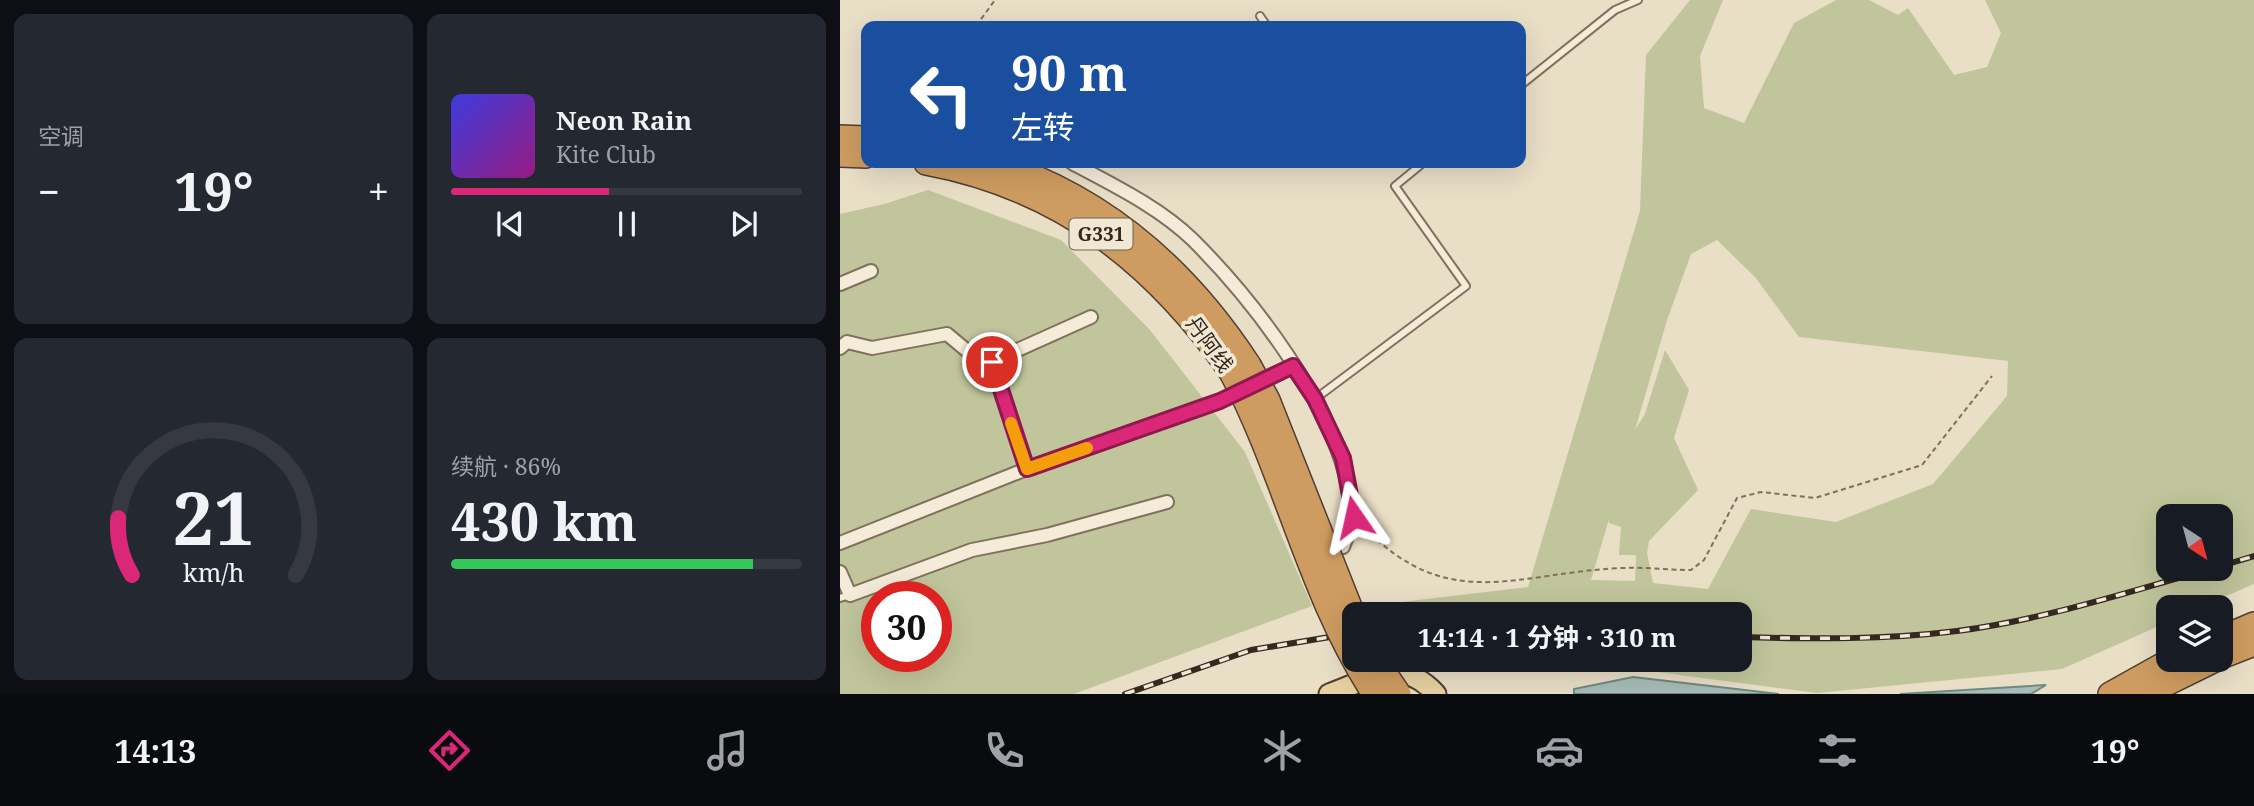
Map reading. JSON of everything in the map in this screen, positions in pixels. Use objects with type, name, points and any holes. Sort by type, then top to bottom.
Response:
[{"type":"highway","points":[[840,137],[861,138]]},
{"type":"highway","points":[[840,156],[861,156]]},
{"type":"highway","name":"丹阿线","points":[[956,168],[1008,187],[1066,213],[1107,238],[1175,299],[1240,368],[1268,400],[1348,602]]},
{"type":"highway","name":"丹阿线","points":[[1010,168],[1077,197],[1147,246],[1189,284],[1222,324],[1326,606],[1374,694]]},
{"type":"highway","points":[[2233,633],[2254,624]]},
{"type":"highway","points":[[2233,652],[2254,644]]},
{"type":"highway","points":[[2110,694],[2156,668]]},
{"type":"highway","points":[[1384,672],[1399,694]]},
{"type":"highway","points":[[2146,694],[2191,672]]},
{"type":"main road","points":[[1329,694],[1396,673],[1412,673],[1436,694]]},
{"type":"street","points":[[1081,168],[1130,194],[1192,239],[1249,305],[1293,366],[1315,399],[1343,458],[1354,517],[1343,547]]},
{"type":"street","points":[[840,284],[871,271]]},
{"type":"street","points":[[840,348],[847,342],[872,348],[947,334],[984,365],[1091,317]]},
{"type":"street","points":[[992,362],[1027,469]]},
{"type":"street","points":[[840,543],[1027,469],[1220,401],[1293,366]]},
{"type":"street","points":[[840,572],[845,597],[972,550],[1047,535],[1167,502]]},
{"type":"lane","points":[[1526,81],[1615,10],[1638,0]]},
{"type":"lane","points":[[1260,16],[1264,21]]},
{"type":"lane","points":[[1315,399],[1466,286],[1395,186],[1417,168]]},
{"type":"path","points":[[980,21],[995,0]]},
{"type":"path","points":[[1354,517],[1376,540],[1423,573],[1452,581],[1492,583],[1620,568],[1691,570],[1704,560],[1737,498],[1761,492],[1815,498],[1922,465],[1992,376]]},
{"type":"green space","points":[[1690,0],[1723,0],[1700,56],[1704,108],[1744,123],[1794,23],[1836,0],[1869,0],[1898,15],[1908,8],[1954,75],[1987,67],[2001,33],[1985,0],[2254,0],[2254,584],[2229,595],[2156,595],[2156,627],[2062,669],[1817,693],[1657,672],[1752,672],[1752,602],[1401,602],[1528,587],[1640,211],[1646,55]],"holes":[[[1717,240],[1755,277],[1799,337],[2008,361],[2007,396],[1933,484],[1836,522],[1751,509],[1708,589],[1653,583],[1647,553],[1649,541],[1698,490],[1674,438],[1689,390],[1665,350],[1645,414],[1635,430],[1667,320],[1691,254]],[[1609,519],[1609,523],[1621,527],[1619,555],[1636,555],[1635,581],[1591,580]]]},
{"type":"green space","points":[[928,190],[1061,240],[1150,330],[1245,452],[1312,606],[1074,694],[840,694],[840,214]]},
{"type":"water","points":[[1633,677],[1779,694],[1574,694],[1574,689]]},
{"type":"water","points":[[2046,685],[2031,694],[1900,694]]},
{"type":"railway","points":[[2233,562],[2254,556]]},
{"type":"railway","points":[[1752,637],[1876,637],[1957,631],[2053,613],[2168,581]]},
{"type":"railway","points":[[1125,694],[1251,650],[1342,635]]},
{"type":"slow traffic","points":[[1011,423],[1027,469],[1087,448]]},
{"type":"route","points":[[992,362],[1027,469],[1220,401],[1293,366],[1315,399],[1343,458],[1354,517]]}]
